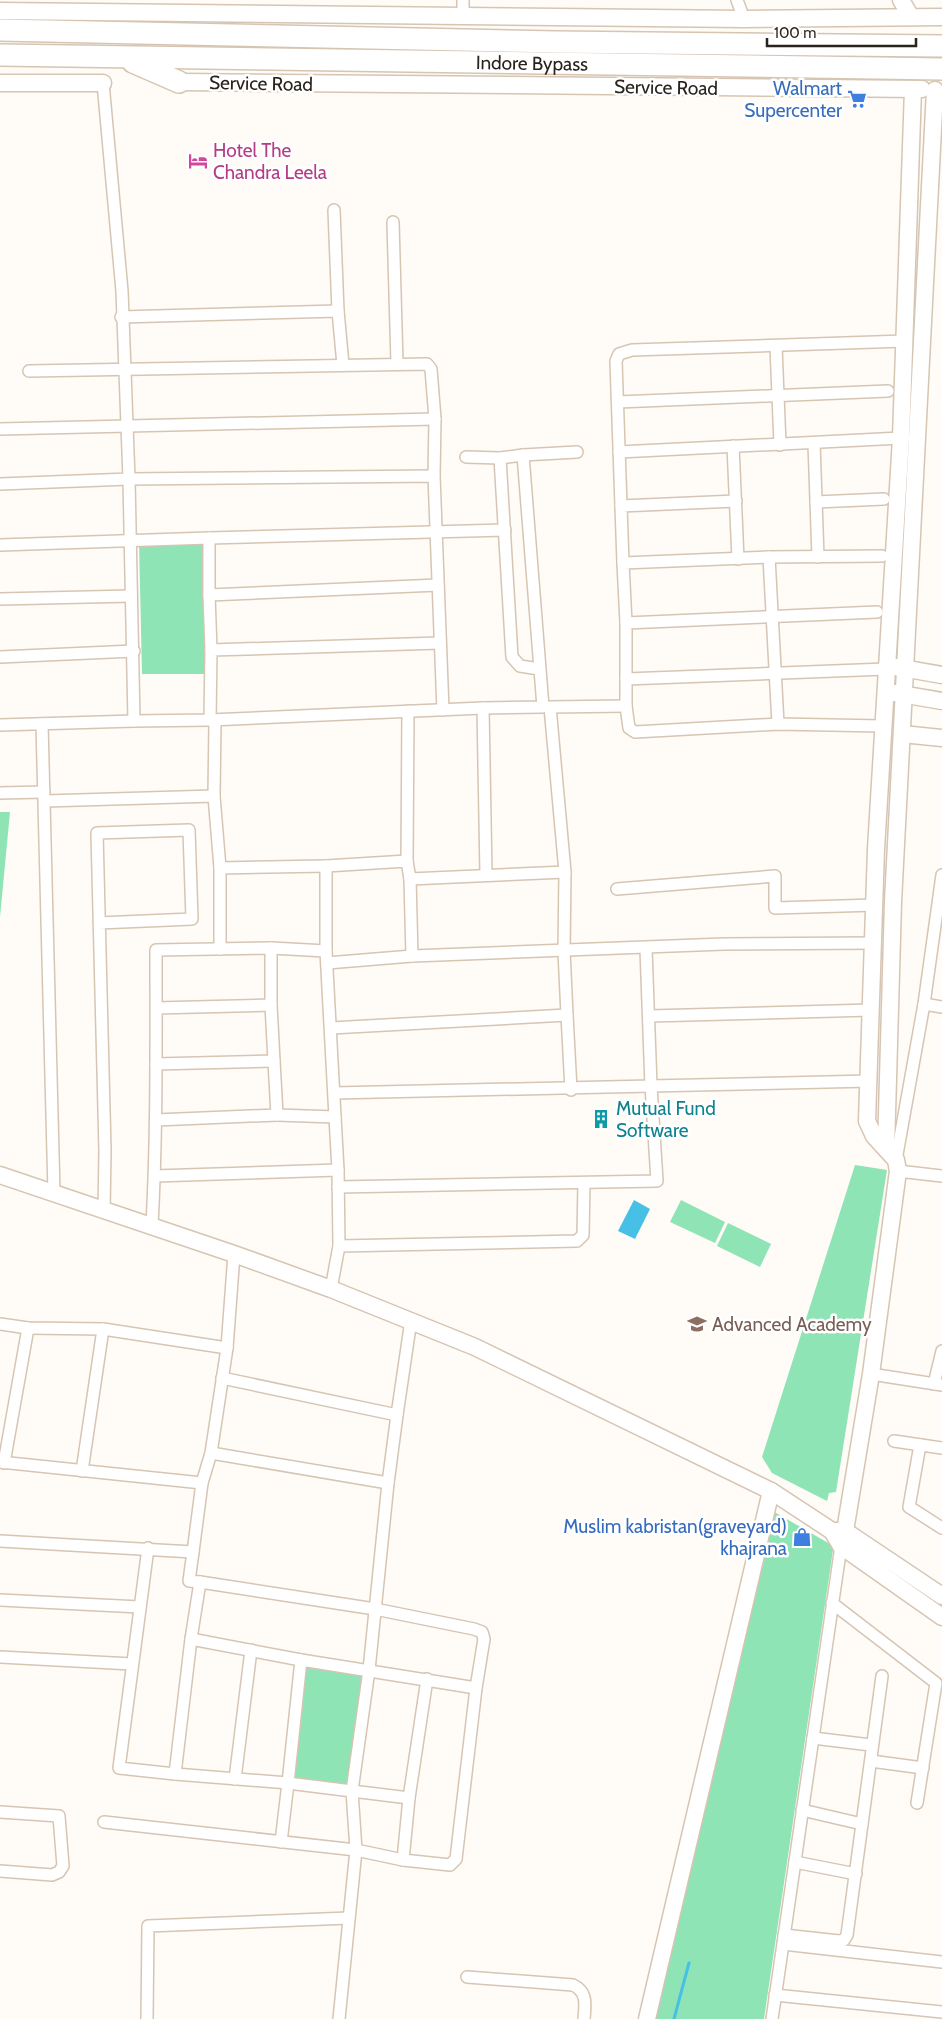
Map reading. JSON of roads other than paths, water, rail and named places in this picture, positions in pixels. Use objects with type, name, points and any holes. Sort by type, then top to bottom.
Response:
[{"type":"highway","name":"Indore Bypass","points":[[0,30],[556,42],[942,46]]},
{"type":"highway","name":"Indore Bypass","points":[[0,55],[942,68]]},
{"type":"highway","points":[[124,57],[179,82]]},
{"type":"street","points":[[737,0],[744,19]]},
{"type":"street","points":[[901,0],[911,17]]},
{"type":"street","points":[[0,11],[463,8],[744,19],[942,17]]},
{"type":"street","points":[[0,82],[103,82],[122,291],[123,370],[132,542],[131,596],[134,651],[134,721]]},
{"type":"street","name":"Service Road","points":[[179,82],[938,90]]},
{"type":"street","points":[[912,89],[905,341],[896,554],[882,726],[867,1121],[874,1136],[893,1160],[942,1176]]},
{"type":"street","points":[[893,1160],[893,902],[938,90]]},
{"type":"street","points":[[334,210],[338,311],[343,365]]},
{"type":"street","points":[[393,222],[397,363]]},
{"type":"street","points":[[121,317],[338,311]]},
{"type":"street","points":[[882,726],[778,724],[635,732],[629,728],[626,706],[626,624],[616,361],[619,354],[632,350],[905,341]]},
{"type":"street","points":[[776,346],[780,395],[780,445]]},
{"type":"street","points":[[29,372],[397,363],[427,364],[431,369],[434,419],[434,476],[443,710]]},
{"type":"street","points":[[618,402],[888,391]]},
{"type":"street","points":[[0,429],[434,419]]},
{"type":"street","points":[[619,452],[901,438]]},
{"type":"street","points":[[814,443],[818,557]]},
{"type":"street","points":[[732,446],[738,559]]},
{"type":"street","points":[[466,457],[500,458],[577,452]]},
{"type":"street","points":[[523,455],[539,669],[547,707],[565,872],[564,951],[571,1090]]},
{"type":"street","points":[[500,458],[512,657],[520,666],[539,669]]},
{"type":"street","points":[[0,484],[129,479],[434,476]]},
{"type":"street","points":[[816,502],[884,500]]},
{"type":"street","points":[[621,506],[736,501]]},
{"type":"street","points":[[0,545],[505,530]]},
{"type":"street","points":[[209,538],[214,796],[220,868],[220,948]]},
{"type":"street","points":[[623,563],[770,557],[882,556]]},
{"type":"street","points":[[770,557],[774,673],[778,724]]},
{"type":"street","points":[[209,595],[438,586]]},
{"type":"street","points":[[0,599],[131,596]]},
{"type":"street","points":[[626,624],[877,612]]},
{"type":"street","points":[[211,650],[440,643]]},
{"type":"street","points":[[0,657],[134,651]]},
{"type":"street","points":[[626,679],[886,667],[942,676]]},
{"type":"street","points":[[885,692],[942,701]]},
{"type":"street","points":[[0,725],[213,720],[483,708],[626,706]]},
{"type":"street","points":[[483,708],[486,875]]},
{"type":"street","points":[[408,711],[407,861],[410,878],[412,956]]},
{"type":"street","points":[[42,724],[54,1193]]},
{"type":"street","points":[[902,734],[942,738]]},
{"type":"street","points":[[0,793],[44,796],[214,796]]},
{"type":"street","points":[[99,923],[192,920],[189,830],[96,833],[105,1150],[104,1210]]},
{"type":"street","points":[[220,868],[326,866],[407,861]]},
{"type":"street","points":[[326,866],[326,950],[338,1170],[340,1246],[331,1289]]},
{"type":"street","points":[[410,878],[565,872]]},
{"type":"street","points":[[772,2019],[840,1536],[871,1374],[893,1160],[924,1004],[938,946],[942,875]]},
{"type":"street","points":[[616,889],[775,876],[776,908],[875,905]]},
{"type":"street","points":[[327,963],[412,956],[646,949],[724,944],[874,943]]},
{"type":"street","points":[[152,1225],[156,1120],[156,950],[271,948],[326,950]]},
{"type":"street","points":[[271,948],[277,1115]]},
{"type":"street","points":[[338,1187],[658,1180],[651,1086],[646,949]]},
{"type":"street","points":[[924,1004],[942,1006]]},
{"type":"street","points":[[156,1008],[272,1005]]},
{"type":"street","points":[[648,1016],[871,1010]]},
{"type":"street","points":[[331,1028],[567,1015]]},
{"type":"street","points":[[156,1064],[274,1061]]},
{"type":"street","points":[[334,1093],[571,1090],[651,1086],[870,1081]]},
{"type":"street","points":[[156,1120],[277,1115],[335,1117]]},
{"type":"street","points":[[155,1176],[338,1170]]},
{"type":"street","points":[[0,1175],[152,1225],[331,1289],[476,1347],[771,1490],[840,1536],[942,1596]]},
{"type":"street","points":[[340,1246],[576,1241],[583,1236],[585,1227],[584,1182]]},
{"type":"street","points":[[104,1822],[356,1850],[403,1860],[450,1865],[456,1859],[476,1688],[484,1639],[482,1632],[375,1610],[189,1581],[202,1483],[211,1453],[227,1348],[234,1254]]},
{"type":"street","points":[[339,2019],[356,1850],[352,1791],[369,1670],[388,1483],[411,1320]]},
{"type":"street","points":[[0,1324],[28,1328],[103,1329],[227,1348]]},
{"type":"street","points":[[28,1328],[2,1462],[202,1483]]},
{"type":"street","points":[[82,1471],[103,1329]]},
{"type":"street","points":[[871,1374],[938,1385],[942,1351]]},
{"type":"street","points":[[222,1378],[397,1415]]},
{"type":"street","points":[[894,1441],[942,1448]]},
{"type":"street","points":[[920,1445],[909,1507],[942,1528]]},
{"type":"street","points":[[211,1453],[388,1483]]},
{"type":"street","points":[[647,2019],[771,1490]]},
{"type":"street","points":[[840,1536],[942,1617]]},
{"type":"street","points":[[0,1542],[148,1548],[194,1552]]},
{"type":"street","points":[[148,1548],[118,1768],[288,1783],[409,1798]]},
{"type":"street","points":[[175,1774],[191,1639],[200,1582]]},
{"type":"street","points":[[0,1600],[140,1607]]},
{"type":"street","points":[[832,1603],[936,1683],[917,1803]]},
{"type":"street","points":[[191,1639],[301,1660],[476,1688]]},
{"type":"street","points":[[235,1779],[251,1650]]},
{"type":"street","points":[[0,1657],[132,1664]]},
{"type":"street","points":[[281,1842],[301,1660]]},
{"type":"street","points":[[783,1939],[839,1942],[844,1940],[847,1935],[871,1762],[871,1745],[882,1676]]},
{"type":"street","points":[[403,1860],[409,1798],[427,1679]]},
{"type":"street","points":[[813,1738],[871,1745]]},
{"type":"street","points":[[871,1762],[923,1768]]},
{"type":"street","points":[[802,1810],[862,1824]]},
{"type":"street","points":[[0,1812],[59,1816],[63,1866],[59,1872],[52,1874],[0,1871]]},
{"type":"street","points":[[795,1862],[856,1874]]},
{"type":"street","points":[[147,2019],[148,1926],[349,1918]]},
{"type":"street","points":[[783,1939],[942,1962]]},
{"type":"street","points":[[467,1977],[573,1985],[581,1989],[584,1994],[584,2019]]},
{"type":"street","points":[[775,1995],[942,2012]]},
{"type":"water","points":[[634,1200],[650,1209],[635,1239],[618,1231]]},
{"type":"waterway","points":[[674,2019],[689,1963]]},
{"type":"place","name":"Walmart Supercenter","points":[[857,99]]},
{"type":"place","name":"Hotel The Chandra Leela","points":[[198,161]]},
{"type":"place","name":"Mutual Fund Software","points":[[601,1119]]},
{"type":"place","name":"Advanced Academy","points":[[697,1324]]},
{"type":"place","name":"Muslim kabristan(graveyard) khajrana","points":[[802,1537]]}]
